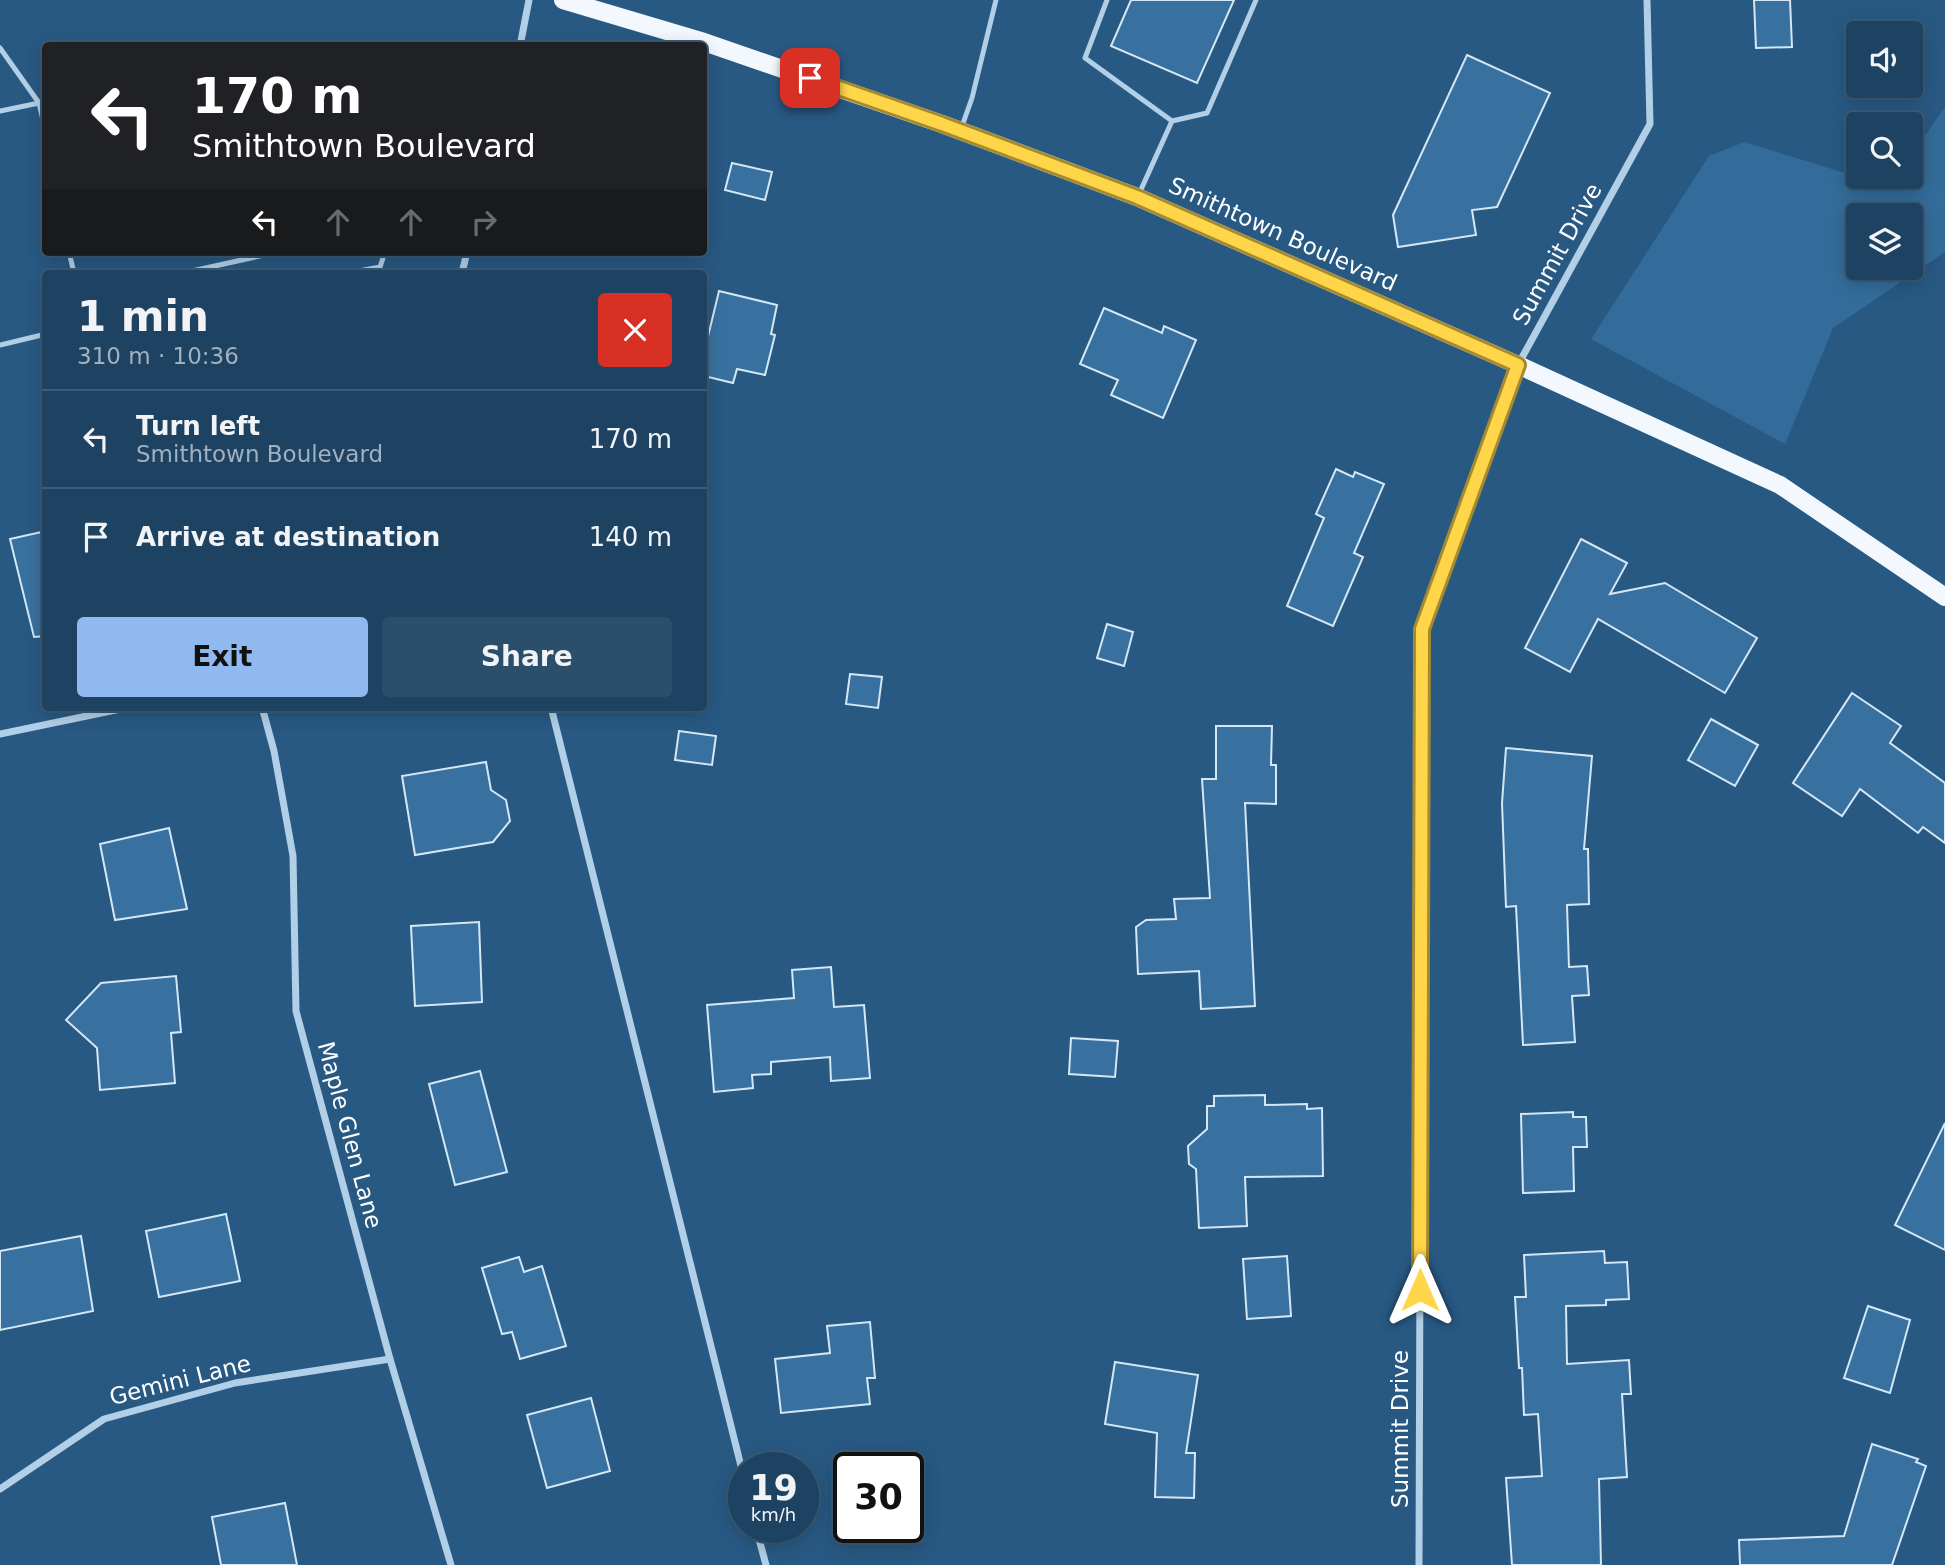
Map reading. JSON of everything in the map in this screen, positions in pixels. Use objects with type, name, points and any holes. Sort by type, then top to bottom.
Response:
[{"type":"main road","name":"Smithtown Boulevard","points":[[563,0],[704,42]]},
{"type":"main road","name":"Smithtown Boulevard","points":[[707,43],[1137,197],[1518,365],[1780,485],[1945,597]]},
{"type":"street","points":[[521,42],[529,0]]},
{"type":"street","name":"Summit Drive","points":[[1419,1565],[1422,629],[1518,365],[1650,124],[1647,0]]},
{"type":"street","points":[[0,734],[111,711]]},
{"type":"street","name":"Maple Glen Lane","points":[[263,711],[274,751],[293,856],[296,1011],[390,1359],[451,1565]]},
{"type":"street","points":[[552,711],[737,1452]]},
{"type":"street","name":"Gemini Lane","points":[[0,1489],[104,1419],[235,1383],[390,1359]]},
{"type":"street","points":[[760,1543],[766,1565]]},
{"type":"lane","points":[[960,132],[972,98],[996,0]]},
{"type":"lane","points":[[1107,0],[1086,58],[1172,121],[1207,113],[1256,0]]},
{"type":"lane","points":[[0,48],[42,103],[0,111]]},
{"type":"lane","points":[[1137,197],[1172,121]]},
{"type":"lane","points":[[197,270],[260,256]]},
{"type":"lane","points":[[364,270],[380,267],[384,256]]},
{"type":"lane","points":[[0,345],[42,335]]},
{"type":"shaded area","points":[[1945,107],[1945,252],[1923,267],[1923,203],[1846,203],[1846,280],[1904,280],[1833,328],[1785,444],[1591,339],[1709,156],[1744,142],[1846,173],[1846,189],[1923,189],[1923,136]]},
{"type":"building","points":[[1131,0],[1234,0],[1197,83],[1111,46]]},
{"type":"building","points":[[1754,0],[1790,0],[1792,47],[1756,48]]},
{"type":"building","points":[[1467,55],[1550,93],[1497,207],[1472,210],[1476,235],[1398,247],[1393,215]]},
{"type":"building","points":[[732,163],[772,172],[765,200],[725,190]]},
{"type":"building","points":[[719,291],[777,305],[771,334],[775,335],[765,375],[737,369],[733,383],[707,377],[707,341]]},
{"type":"building","points":[[1104,308],[1162,333],[1164,326],[1196,340],[1163,418],[1111,395],[1118,380],[1080,364]]},
{"type":"building","points":[[1336,469],[1353,477],[1355,472],[1384,484],[1354,553],[1363,557],[1333,626],[1287,606],[1324,518],[1316,514]]},
{"type":"building","points":[[42,532],[42,636],[34,637],[10,539]]},
{"type":"building","points":[[1581,539],[1627,563],[1610,594],[1665,583],[1757,638],[1725,693],[1598,619],[1570,672],[1525,648]]},
{"type":"building","points":[[1107,624],[1133,632],[1124,666],[1097,658]]},
{"type":"building","points":[[850,674],[882,677],[878,708],[846,704]]},
{"type":"building","points":[[1852,693],[1901,726],[1890,743],[1945,783],[1945,843],[1923,827],[1918,833],[1860,789],[1842,816],[1793,783]]},
{"type":"building","points":[[1711,719],[1758,745],[1735,786],[1688,760]]},
{"type":"building","points":[[1216,726],[1272,726],[1271,765],[1276,765],[1276,804],[1245,803],[1255,1006],[1201,1009],[1199,971],[1138,974],[1136,927],[1146,920],[1176,919],[1174,899],[1210,898],[1202,779],[1216,779]]},
{"type":"building","points":[[679,731],[716,736],[712,765],[675,760]]},
{"type":"building","points":[[1506,748],[1592,756],[1584,849],[1588,849],[1589,904],[1567,905],[1569,967],[1587,966],[1589,995],[1572,996],[1575,1042],[1523,1045],[1516,906],[1506,907],[1502,803]]},
{"type":"building","points":[[486,762],[491,790],[506,800],[510,821],[493,842],[415,855],[402,776]]},
{"type":"building","points":[[169,828],[187,909],[115,920],[100,844]]},
{"type":"building","points":[[479,922],[482,1002],[415,1006],[411,926]]},
{"type":"building","points":[[831,967],[834,1007],[864,1005],[870,1078],[831,1081],[830,1057],[771,1062],[771,1074],[752,1075],[753,1088],[714,1092],[707,1005],[794,998],[792,970]]},
{"type":"building","points":[[176,976],[181,1032],[171,1033],[175,1083],[100,1090],[97,1048],[66,1020],[101,983]]},
{"type":"building","points":[[1071,1038],[1118,1041],[1115,1077],[1069,1074]]},
{"type":"building","points":[[480,1071],[507,1172],[455,1185],[429,1084]]},
{"type":"building","points":[[1265,1095],[1265,1105],[1307,1104],[1307,1109],[1322,1108],[1323,1176],[1245,1177],[1247,1226],[1199,1228],[1196,1169],[1189,1164],[1188,1146],[1207,1129],[1207,1106],[1214,1106],[1214,1096]]},
{"type":"building","points":[[1573,1112],[1573,1117],[1586,1117],[1587,1147],[1573,1147],[1574,1191],[1523,1193],[1521,1114]]},
{"type":"building","points":[[1945,1123],[1945,1250],[1895,1225]]},
{"type":"building","points":[[226,1214],[240,1281],[159,1297],[146,1231]]},
{"type":"building","points":[[81,1236],[93,1311],[0,1330],[0,1251]]},
{"type":"building","points":[[1604,1251],[1605,1263],[1627,1262],[1629,1299],[1606,1300],[1606,1305],[1566,1306],[1567,1364],[1629,1360],[1631,1394],[1622,1394],[1627,1477],[1599,1479],[1601,1565],[1512,1565],[1506,1478],[1542,1476],[1538,1414],[1524,1415],[1522,1368],[1519,1368],[1515,1297],[1526,1297],[1524,1255]]},
{"type":"building","points":[[1287,1256],[1291,1316],[1247,1319],[1243,1259]]},
{"type":"building","points":[[519,1257],[524,1272],[542,1266],[566,1346],[520,1359],[512,1332],[502,1334],[482,1268]]},
{"type":"building","points":[[1868,1306],[1910,1320],[1890,1393],[1844,1378]]},
{"type":"building","points":[[870,1322],[875,1378],[867,1378],[870,1404],[781,1413],[775,1359],[830,1353],[827,1326]]},
{"type":"building","points":[[1115,1362],[1198,1375],[1186,1453],[1195,1453],[1194,1498],[1155,1497],[1157,1433],[1105,1424]]},
{"type":"building","points":[[591,1398],[610,1471],[547,1488],[527,1415]]},
{"type":"building","points":[[1872,1444],[1918,1459],[1916,1462],[1926,1466],[1892,1565],[1740,1565],[1739,1540],[1844,1536]]},
{"type":"building","points":[[285,1503],[297,1565],[221,1565],[212,1517]]},
{"type":"route","points":[[810,78],[1137,197],[1518,365],[1422,629],[1420,1290]]}]
